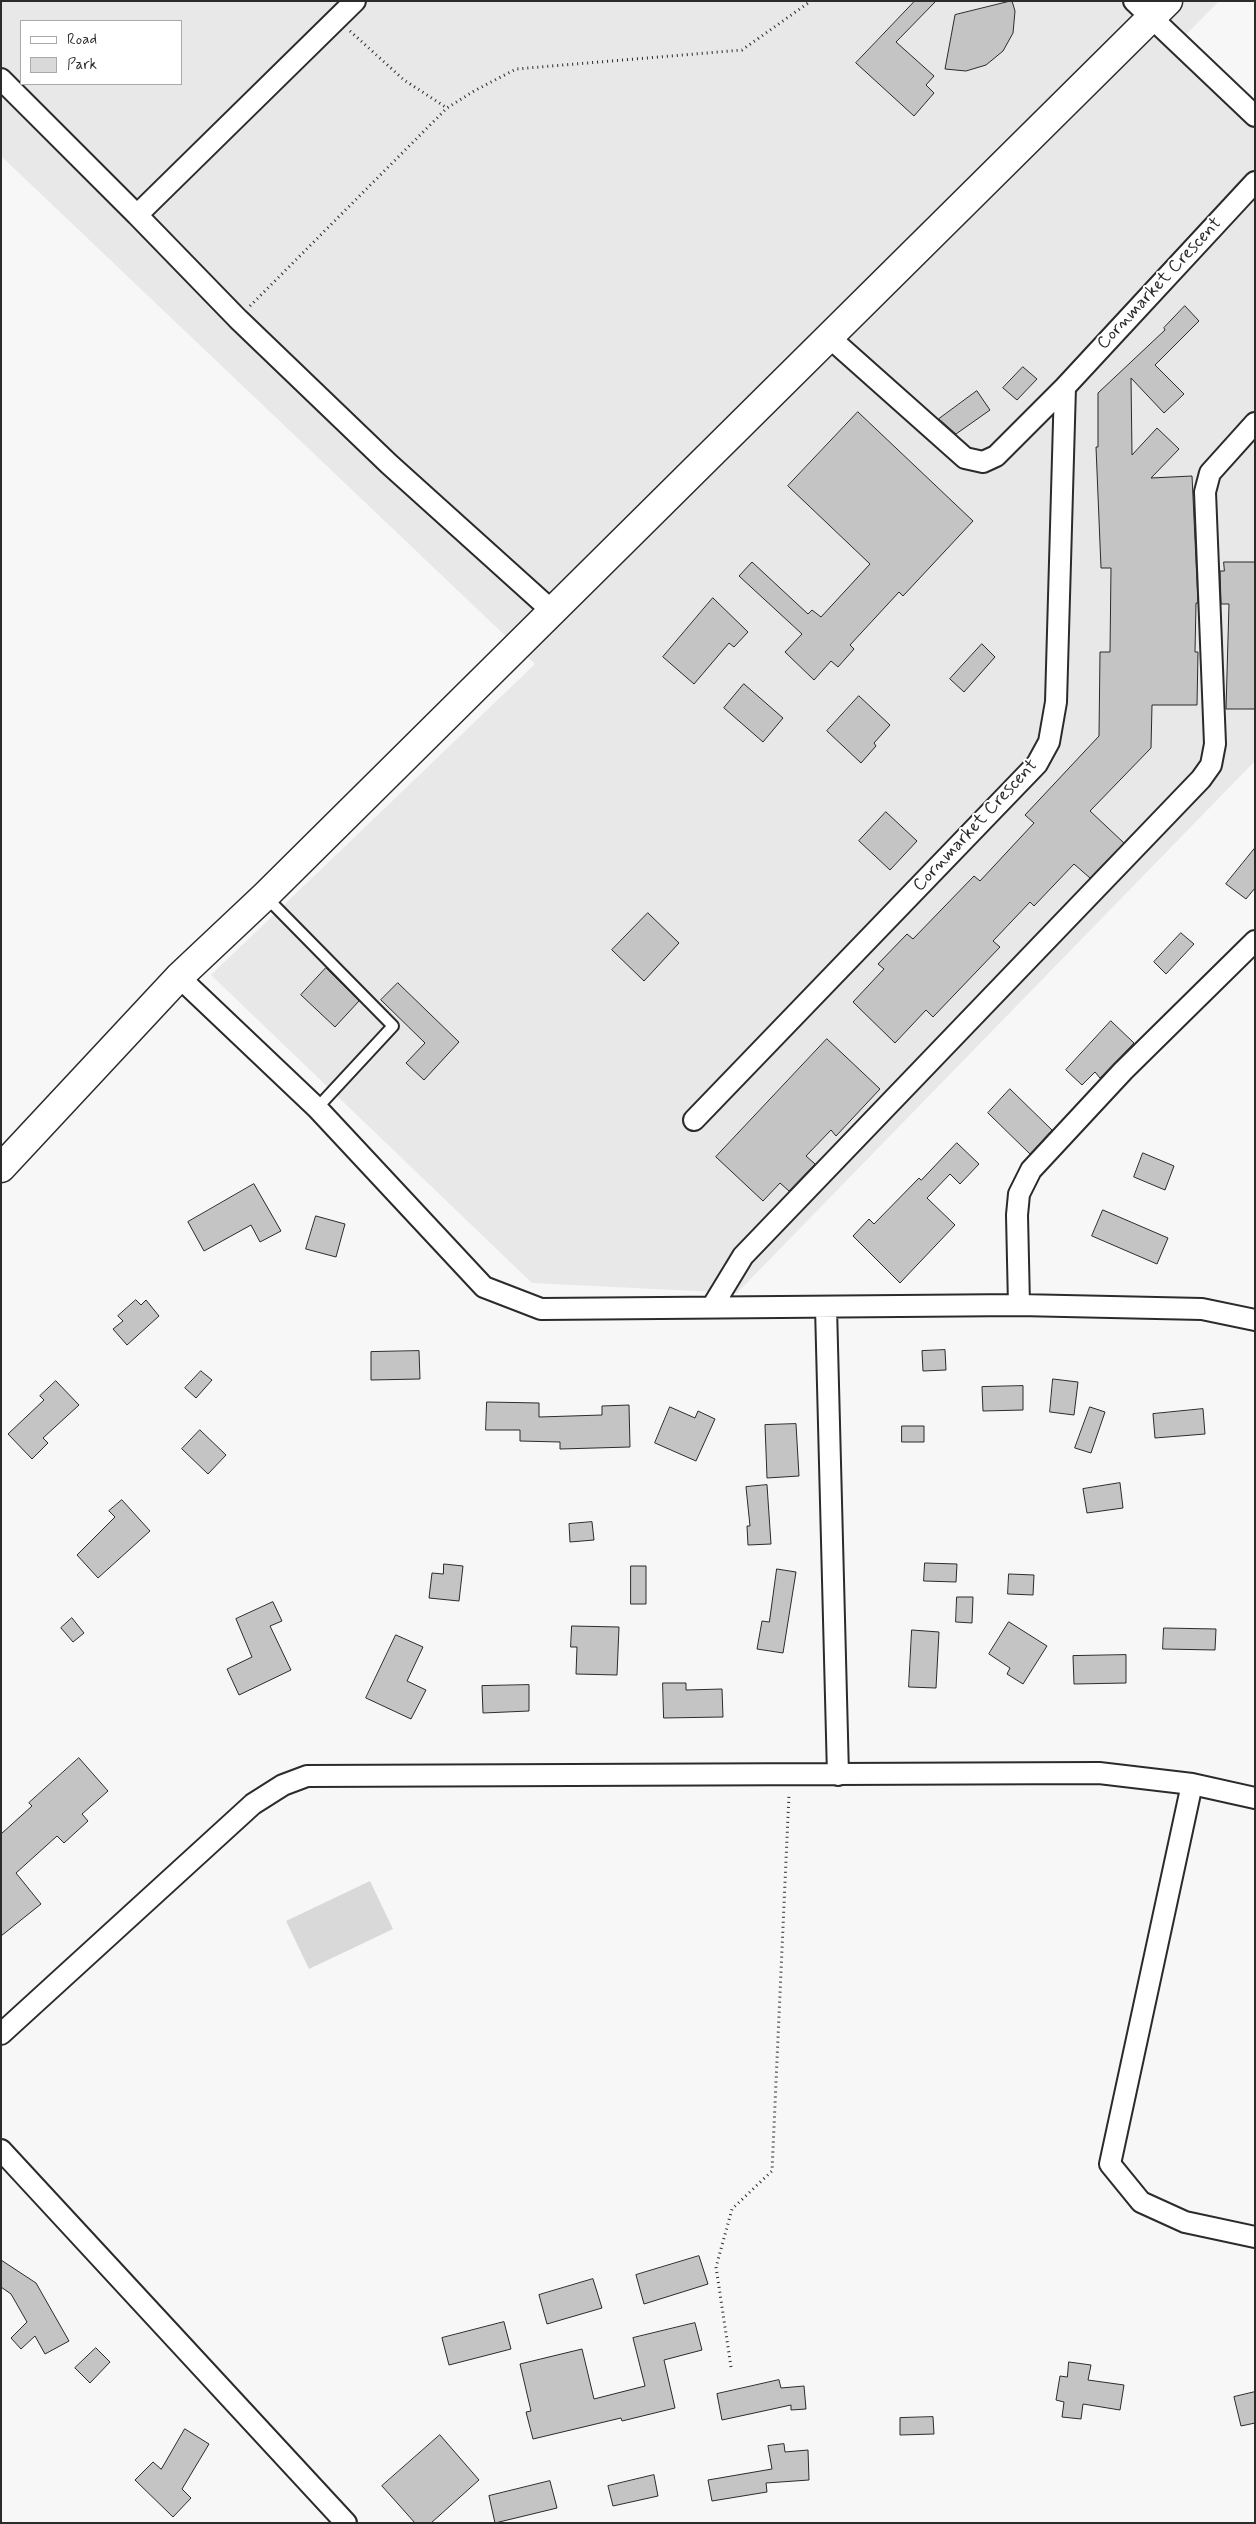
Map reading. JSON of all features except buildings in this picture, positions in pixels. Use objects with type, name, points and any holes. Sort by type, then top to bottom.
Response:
[{"type":"street","points":[[137,215],[355,1]]},
{"type":"street","points":[[1,1168],[179,977],[265,896],[551,610],[829,337],[1151,7],[1255,116]]},
{"type":"street","points":[[1,79],[238,319],[389,464],[551,610]]},
{"type":"street","name":"Cornmarket Crescent","points":[[829,337],[965,458],[983,462],[996,456],[1065,387],[1255,182]]},
{"type":"street","name":"Cornmarket Crescent","points":[[694,1120],[1037,764],[1049,742],[1056,702],[1065,387]]},
{"type":"street","points":[[712,1307],[743,1256],[1202,779],[1211,765],[1215,744],[1205,492],[1210,473],[1255,423]]},
{"type":"street","points":[[1019,1305],[1017,1215],[1019,1194],[1031,1170],[1123,1071],[1255,941]]},
{"type":"street","points":[[179,977],[317,1108],[484,1287],[541,1309],[1019,1305],[1202,1309],[1255,1320]]},
{"type":"street","points":[[826,1307],[838,1775]]},
{"type":"street","points":[[1,2034],[253,1804],[283,1785],[307,1776],[1099,1773],[1192,1784],[1255,1798]]},
{"type":"street","points":[[1192,1784],[1110,2164],[1142,2202],[1185,2222],[1255,2237]]},
{"type":"street","points":[[1,2150],[346,2523]]},
{"type":"lane","points":[[265,896],[393,1026],[317,1108]]},
{"type":"path","points":[[238,319],[447,108],[474,90],[516,69],[742,50],[811,1]]},
{"type":"path","points":[[337,19],[404,80],[447,108]]},
{"type":"path","points":[[731,2367],[716,2267],[732,2209],[772,2171],[790,1773]]},
{"type":"shaded area","points":[[1,1],[1219,1],[1172,49],[1255,127],[1255,761],[737,1293],[532,1283],[211,975],[535,664],[1,156]]},
{"type":"green space","points":[[370,1881],[393,1929],[309,1969],[286,1921]]}]
